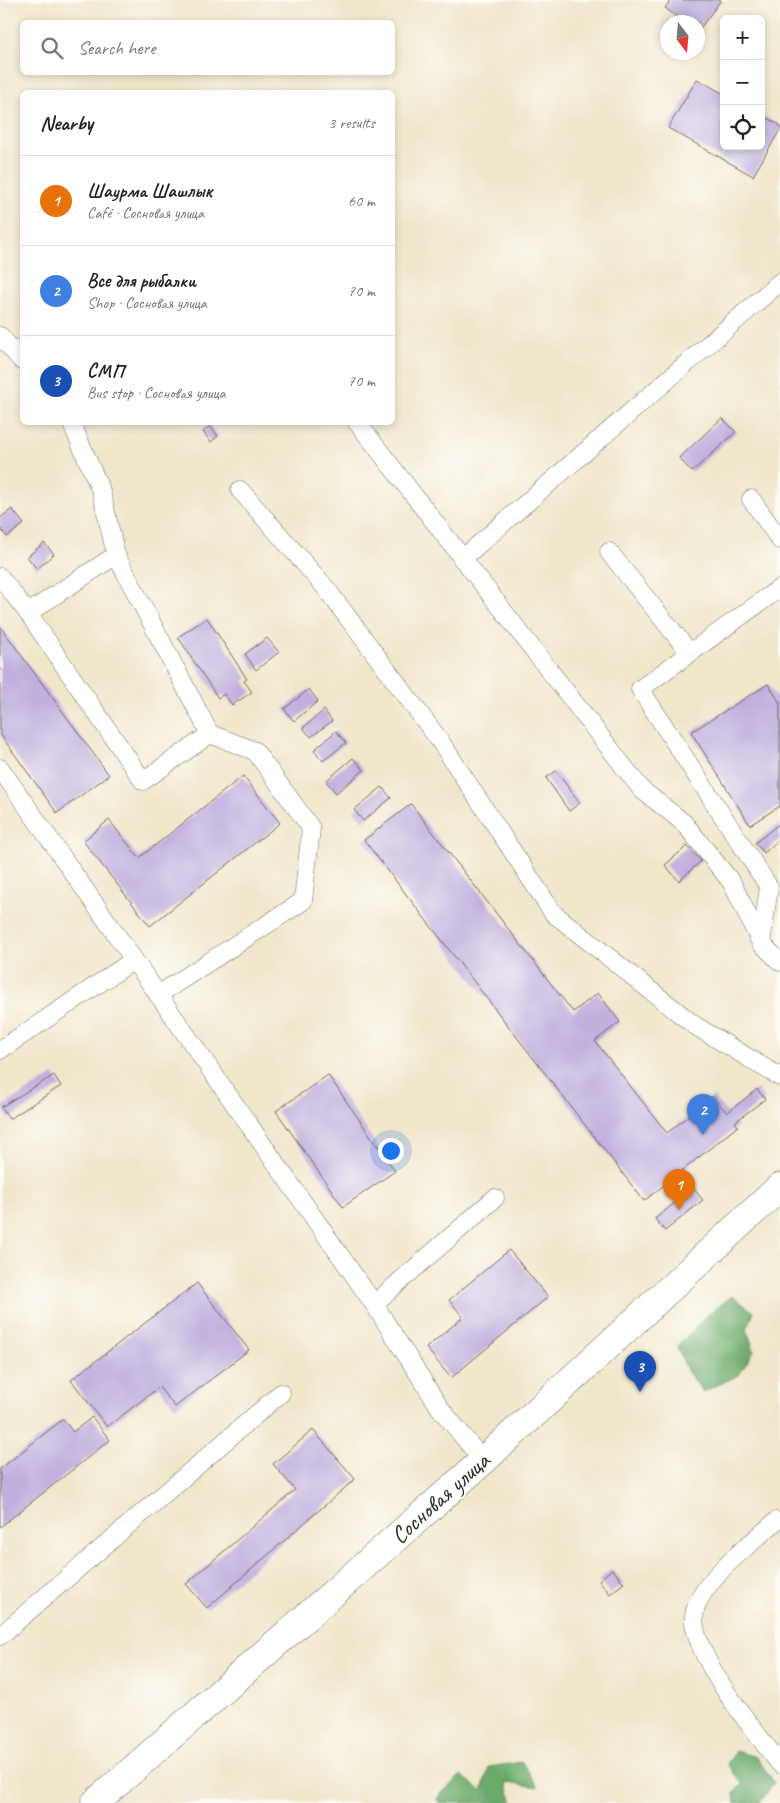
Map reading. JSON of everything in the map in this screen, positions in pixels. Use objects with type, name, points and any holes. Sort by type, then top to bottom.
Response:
[{"type":"main road","name":"Сосновая улица","points":[[95,1803],[483,1461],[780,1187]]},
{"type":"lane","points":[[462,559],[780,282]]},
{"type":"lane","points":[[0,336],[20,359]]},
{"type":"lane","points":[[72,425],[101,491],[116,555],[210,734],[255,751],[311,828],[303,902],[158,995]]},
{"type":"lane","points":[[359,425],[642,790],[684,823],[732,883],[761,944],[780,962]]},
{"type":"lane","points":[[240,490],[325,587],[440,741],[553,913],[694,1025],[780,1077]]},
{"type":"lane","points":[[751,499],[780,540]]},
{"type":"lane","points":[[609,552],[690,653]]},
{"type":"lane","points":[[28,613],[116,555]]},
{"type":"lane","points":[[0,577],[28,613],[143,781],[210,734]]},
{"type":"lane","points":[[761,944],[769,888],[640,689],[780,588]]},
{"type":"lane","points":[[0,768],[374,1304],[440,1408],[483,1461]]},
{"type":"lane","points":[[0,1050],[134,960]]},
{"type":"lane","points":[[374,1304],[495,1198]]},
{"type":"lane","points":[[0,1636],[281,1393]]},
{"type":"lane","points":[[776,1521],[714,1577],[698,1601],[693,1620],[699,1642],[721,1683],[780,1764]]},
{"type":"green space","points":[[732,1296],[754,1312],[747,1329],[754,1351],[739,1375],[703,1392],[688,1372],[677,1347],[706,1316]]},
{"type":"green space","points":[[735,1751],[756,1757],[774,1782],[760,1803],[735,1803],[734,1793],[742,1784],[727,1764]]},
{"type":"green space","points":[[522,1762],[538,1787],[506,1782],[513,1803],[439,1803],[437,1798],[461,1775],[482,1791],[489,1767]]},
{"type":"building","points":[[671,0],[721,0],[705,22],[705,15],[674,15],[665,8]]},
{"type":"building","points":[[697,79],[720,92],[720,150],[765,150],[765,117],[780,125],[780,130],[753,176],[668,128]]},
{"type":"building","points":[[722,418],[736,432],[692,472],[679,458]]},
{"type":"building","points":[[210,426],[218,436],[211,442],[203,432]]},
{"type":"building","points":[[12,509],[24,524],[7,537],[0,528],[0,518]]},
{"type":"building","points":[[44,543],[54,554],[37,569],[27,557]]},
{"type":"building","points":[[207,618],[247,679],[244,681],[252,692],[232,705],[224,694],[218,698],[178,637]]},
{"type":"building","points":[[0,626],[109,775],[57,813],[0,734]]},
{"type":"building","points":[[267,638],[279,652],[256,670],[245,654]]},
{"type":"building","points":[[768,684],[780,703],[780,806],[750,825],[691,732]]},
{"type":"building","points":[[309,689],[318,701],[294,721],[284,709]]},
{"type":"building","points":[[324,710],[332,721],[311,737],[303,728]]},
{"type":"building","points":[[336,731],[346,743],[323,761],[314,750]]},
{"type":"building","points":[[353,758],[364,770],[336,793],[326,781]]},
{"type":"building","points":[[556,771],[580,803],[569,811],[546,778]]},
{"type":"building","points":[[243,776],[280,823],[150,926],[83,841],[109,820],[139,858]]},
{"type":"building","points":[[382,787],[391,798],[363,821],[354,810]]},
{"type":"building","points":[[411,804],[573,1012],[598,993],[620,1022],[595,1041],[667,1133],[713,1096],[727,1113],[757,1089],[765,1099],[735,1122],[738,1126],[644,1201],[364,840]]},
{"type":"building","points":[[780,823],[780,839],[764,853],[755,843]]},
{"type":"building","points":[[687,846],[701,861],[679,881],[665,865]]},
{"type":"building","points":[[54,1075],[61,1086],[9,1119],[1,1107]]},
{"type":"building","points":[[328,1075],[395,1171],[343,1207],[276,1111]]},
{"type":"building","points":[[693,1188],[703,1200],[665,1231],[655,1219]]},
{"type":"building","points":[[509,1250],[548,1297],[451,1378],[426,1348],[463,1317],[449,1300]]},
{"type":"building","points":[[197,1283],[249,1350],[175,1407],[159,1387],[107,1427],[71,1380]]},
{"type":"building","points":[[92,1417],[110,1440],[0,1527],[0,1469],[63,1419],[73,1432]]},
{"type":"building","points":[[313,1430],[355,1479],[207,1608],[186,1584],[295,1490],[273,1464]]},
{"type":"building","points":[[612,1569],[624,1583],[610,1594],[599,1580]]},
{"type":"place","name":"Все для рыбалки","points":[[703,1135]]},
{"type":"place","name":"Шаурма Шашлык","points":[[679,1210]]},
{"type":"place","name":"СМП","points":[[640,1392]]}]
